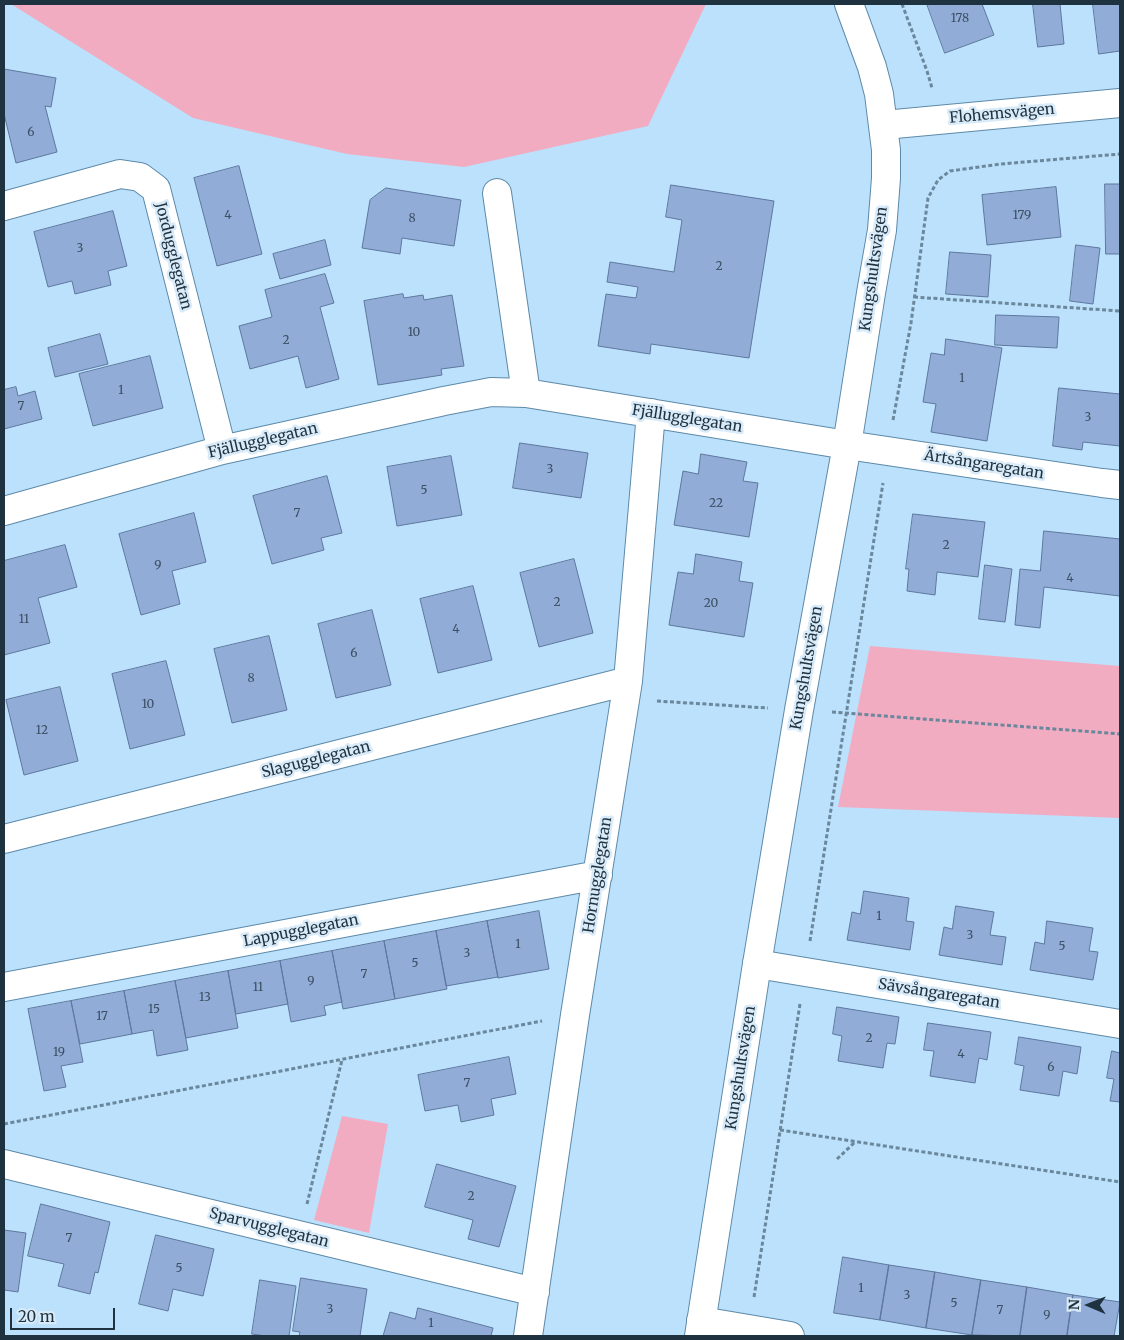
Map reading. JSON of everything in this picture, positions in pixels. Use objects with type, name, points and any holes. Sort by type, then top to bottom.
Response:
[{"type":"street","name":"Kungshultsvägen","points":[[700,1329],[799,710],[848,445],[882,230],[886,178],[884,125],[880,94],[849,4]]},
{"type":"street","name":"Flohemsvägen","points":[[884,125],[1120,103]]},
{"type":"street","name":"Jordugglegatan","points":[[4,206],[120,174],[140,177],[156,190],[222,450]]},
{"type":"street","points":[[497,193],[526,393]]},
{"type":"street","name":"Fjällugglegatan","points":[[4,511],[222,450],[491,392],[526,393],[848,445]]},
{"type":"street","name":"Hornugglegatan","points":[[528,1336],[575,1015],[626,690],[651,413]]},
{"type":"street","name":"Ärtsångaregatan","points":[[848,445],[1102,483],[1120,484]]},
{"type":"street","name":"Slagugglegatan","points":[[4,839],[626,690]]},
{"type":"street","name":"Lappugglegatan","points":[[4,987],[598,874]]},
{"type":"street","name":"Sävsångaregatan","points":[[757,964],[1120,1024]]},
{"type":"street","name":"Sparvugglegatan","points":[[4,1164],[535,1292]]},
{"type":"street","points":[[700,1329],[749,1329],[790,1336]]},
{"type":"path","points":[[902,4],[927,71],[937,119]]},
{"type":"path","points":[[749,1329],[888,451],[911,324],[928,198],[938,180],[950,171],[1120,154]]},
{"type":"path","points":[[914,297],[1120,311]]},
{"type":"path","points":[[626,690],[799,710],[1120,734]]},
{"type":"path","points":[[4,1124],[575,1015]]},
{"type":"path","points":[[299,1236],[342,1060]]},
{"type":"path","points":[[780,1130],[1120,1182]]},
{"type":"path","points":[[837,1159],[856,1142]]},
{"type":"shaded area","points":[[11,4],[706,4],[648,126],[464,167],[347,154],[193,118]]},
{"type":"shaded area","points":[[870,646],[1120,666],[1120,818],[838,807]]},
{"type":"shaded area","points":[[342,1116],[388,1124],[369,1233],[314,1220]]},
{"type":"building","points":[[927,4],[982,4],[994,35],[945,53]]},
{"type":"building","points":[[1033,4],[1060,4],[1064,44],[1038,47]]},
{"type":"building","points":[[1093,4],[1120,4],[1120,51],[1099,54]]},
{"type":"building","points":[[4,69],[56,78],[51,107],[45,106],[57,152],[16,163],[4,114]]},
{"type":"building","points":[[239,166],[262,254],[217,266],[194,178]]},
{"type":"building","points":[[1105,184],[1120,184],[1120,254],[1106,254]]},
{"type":"building","points":[[671,185],[774,201],[749,358],[651,344],[650,354],[598,346],[606,294],[636,298],[638,287],[607,282],[610,262],[674,272],[682,220],[666,217]]},
{"type":"building","points":[[1056,187],[1061,237],[987,245],[982,195]]},
{"type":"building","points":[[386,188],[461,200],[454,246],[402,238],[400,254],[362,248],[370,200]]},
{"type":"building","points":[[113,211],[127,266],[108,271],[111,285],[75,294],[72,281],[48,287],[34,232]]},
{"type":"building","points":[[325,240],[331,265],[280,279],[273,254]]},
{"type":"building","points":[[1076,245],[1100,248],[1093,304],[1070,301]]},
{"type":"building","points":[[950,252],[991,255],[988,297],[946,294]]},
{"type":"building","points":[[325,274],[334,303],[320,307],[339,379],[306,388],[298,356],[250,369],[239,326],[272,317],[265,290]]},
{"type":"building","points":[[403,294],[404,298],[423,295],[424,300],[452,295],[464,366],[441,369],[442,375],[378,385],[364,301]]},
{"type":"building","points":[[996,315],[1059,317],[1057,348],[995,345]]},
{"type":"building","points":[[100,334],[108,364],[55,377],[48,348]]},
{"type":"building","points":[[946,339],[1002,348],[987,441],[931,432],[936,404],[923,402],[931,353],[944,355]]},
{"type":"building","points":[[150,356],[163,408],[93,426],[79,374]]},
{"type":"building","points":[[16,387],[18,396],[35,391],[42,419],[4,429],[4,390]]},
{"type":"building","points":[[1059,388],[1120,394],[1120,446],[1083,442],[1082,450],[1053,446]]},
{"type":"building","points":[[520,443],[588,453],[581,498],[513,488]]},
{"type":"building","points":[[701,454],[747,462],[743,481],[758,483],[749,537],[674,525],[683,471],[698,474]]},
{"type":"building","points":[[451,456],[462,515],[397,526],[387,467]]},
{"type":"building","points":[[327,476],[342,533],[321,538],[324,550],[272,564],[253,496]]},
{"type":"building","points":[[194,513],[206,562],[172,571],[180,604],[141,615],[119,534]]},
{"type":"building","points":[[913,514],[985,522],[978,577],[937,572],[935,595],[907,591],[909,569],[906,569]]},
{"type":"building","points":[[1044,531],[1120,539],[1120,596],[1044,587],[1040,628],[1015,625],[1020,569],[1040,571]]},
{"type":"building","points":[[65,545],[77,587],[38,598],[50,643],[4,655],[4,561]]},
{"type":"building","points":[[696,554],[742,562],[739,581],[753,583],[744,637],[669,625],[678,572],[693,574]]},
{"type":"building","points":[[574,559],[593,633],[539,647],[520,573]]},
{"type":"building","points":[[985,565],[1012,569],[1005,622],[979,619]]},
{"type":"building","points":[[473,586],[492,660],[438,673],[420,599]]},
{"type":"building","points":[[372,610],[391,685],[336,698],[318,624]]},
{"type":"building","points":[[269,636],[287,710],[232,723],[214,649]]},
{"type":"building","points":[[166,661],[185,735],[130,749],[112,674]]},
{"type":"building","points":[[60,687],[78,761],[24,775],[6,700]]},
{"type":"building","points":[[864,891],[909,898],[906,921],[914,922],[910,950],[847,940],[852,912],[860,914]]},
{"type":"building","points":[[956,906],[994,912],[990,935],[1006,937],[1002,965],[939,955],[944,927],[952,929]]},
{"type":"building","points":[[539,911],[549,969],[498,978],[487,921]]},
{"type":"building","points":[[487,921],[498,977],[446,986],[436,931]]},
{"type":"building","points":[[1047,921],[1093,928],[1089,951],[1098,952],[1093,980],[1030,970],[1035,942],[1044,944]]},
{"type":"building","points":[[436,931],[447,989],[395,999],[384,941]]},
{"type":"building","points":[[384,941],[395,999],[343,1009],[332,951]]},
{"type":"building","points":[[332,951],[342,1002],[324,1006],[326,1015],[291,1022],[280,961]]},
{"type":"building","points":[[280,961],[288,1004],[236,1014],[228,971]]},
{"type":"building","points":[[228,971],[238,1028],[186,1038],[175,981]]},
{"type":"building","points":[[175,981],[188,1050],[157,1056],[153,1030],[132,1034],[124,991]]},
{"type":"building","points":[[124,991],[132,1034],[80,1044],[71,1001]]},
{"type":"building","points":[[71,1001],[83,1062],[61,1066],[66,1087],[44,1091],[28,1009]]},
{"type":"building","points":[[837,1007],[899,1017],[895,1044],[887,1043],[883,1068],[838,1061],[842,1036],[833,1034]]},
{"type":"building","points":[[928,1023],[991,1032],[987,1060],[979,1058],[975,1083],[930,1076],[934,1051],[924,1050]]},
{"type":"building","points":[[1019,1037],[1081,1047],[1077,1074],[1063,1071],[1059,1096],[1020,1090],[1024,1066],[1015,1064]]},
{"type":"building","points":[[1112,1051],[1120,1053],[1120,1102],[1110,1101],[1114,1079],[1107,1078]]},
{"type":"building","points":[[509,1057],[516,1094],[491,1099],[494,1115],[461,1122],[458,1105],[425,1111],[418,1075]]},
{"type":"building","points":[[437,1164],[516,1186],[499,1247],[468,1239],[473,1220],[425,1207]]},
{"type":"building","points":[[41,1204],[110,1222],[98,1273],[95,1272],[90,1294],[58,1286],[64,1264],[28,1256]]},
{"type":"building","points":[[4,1230],[26,1233],[18,1292],[4,1290]]},
{"type":"building","points":[[156,1235],[214,1249],[203,1296],[173,1289],[168,1311],[139,1304]]},
{"type":"building","points":[[843,1257],[889,1265],[880,1320],[834,1313]]},
{"type":"building","points":[[889,1265],[935,1272],[926,1328],[880,1320]]},
{"type":"building","points":[[935,1272],[981,1280],[972,1335],[926,1328]]},
{"type":"building","points":[[301,1278],[367,1289],[360,1336],[299,1336],[300,1332],[293,1331]]},
{"type":"building","points":[[260,1280],[296,1286],[289,1336],[252,1334]]},
{"type":"building","points":[[981,1280],[1027,1287],[1020,1336],[972,1335]]},
{"type":"building","points":[[1027,1287],[1073,1295],[1067,1336],[1020,1336]]},
{"type":"building","points":[[1073,1295],[1120,1302],[1114,1336],[1067,1336]]},
{"type":"building","points":[[418,1308],[493,1328],[491,1336],[383,1336],[390,1312],[415,1319]]}]
